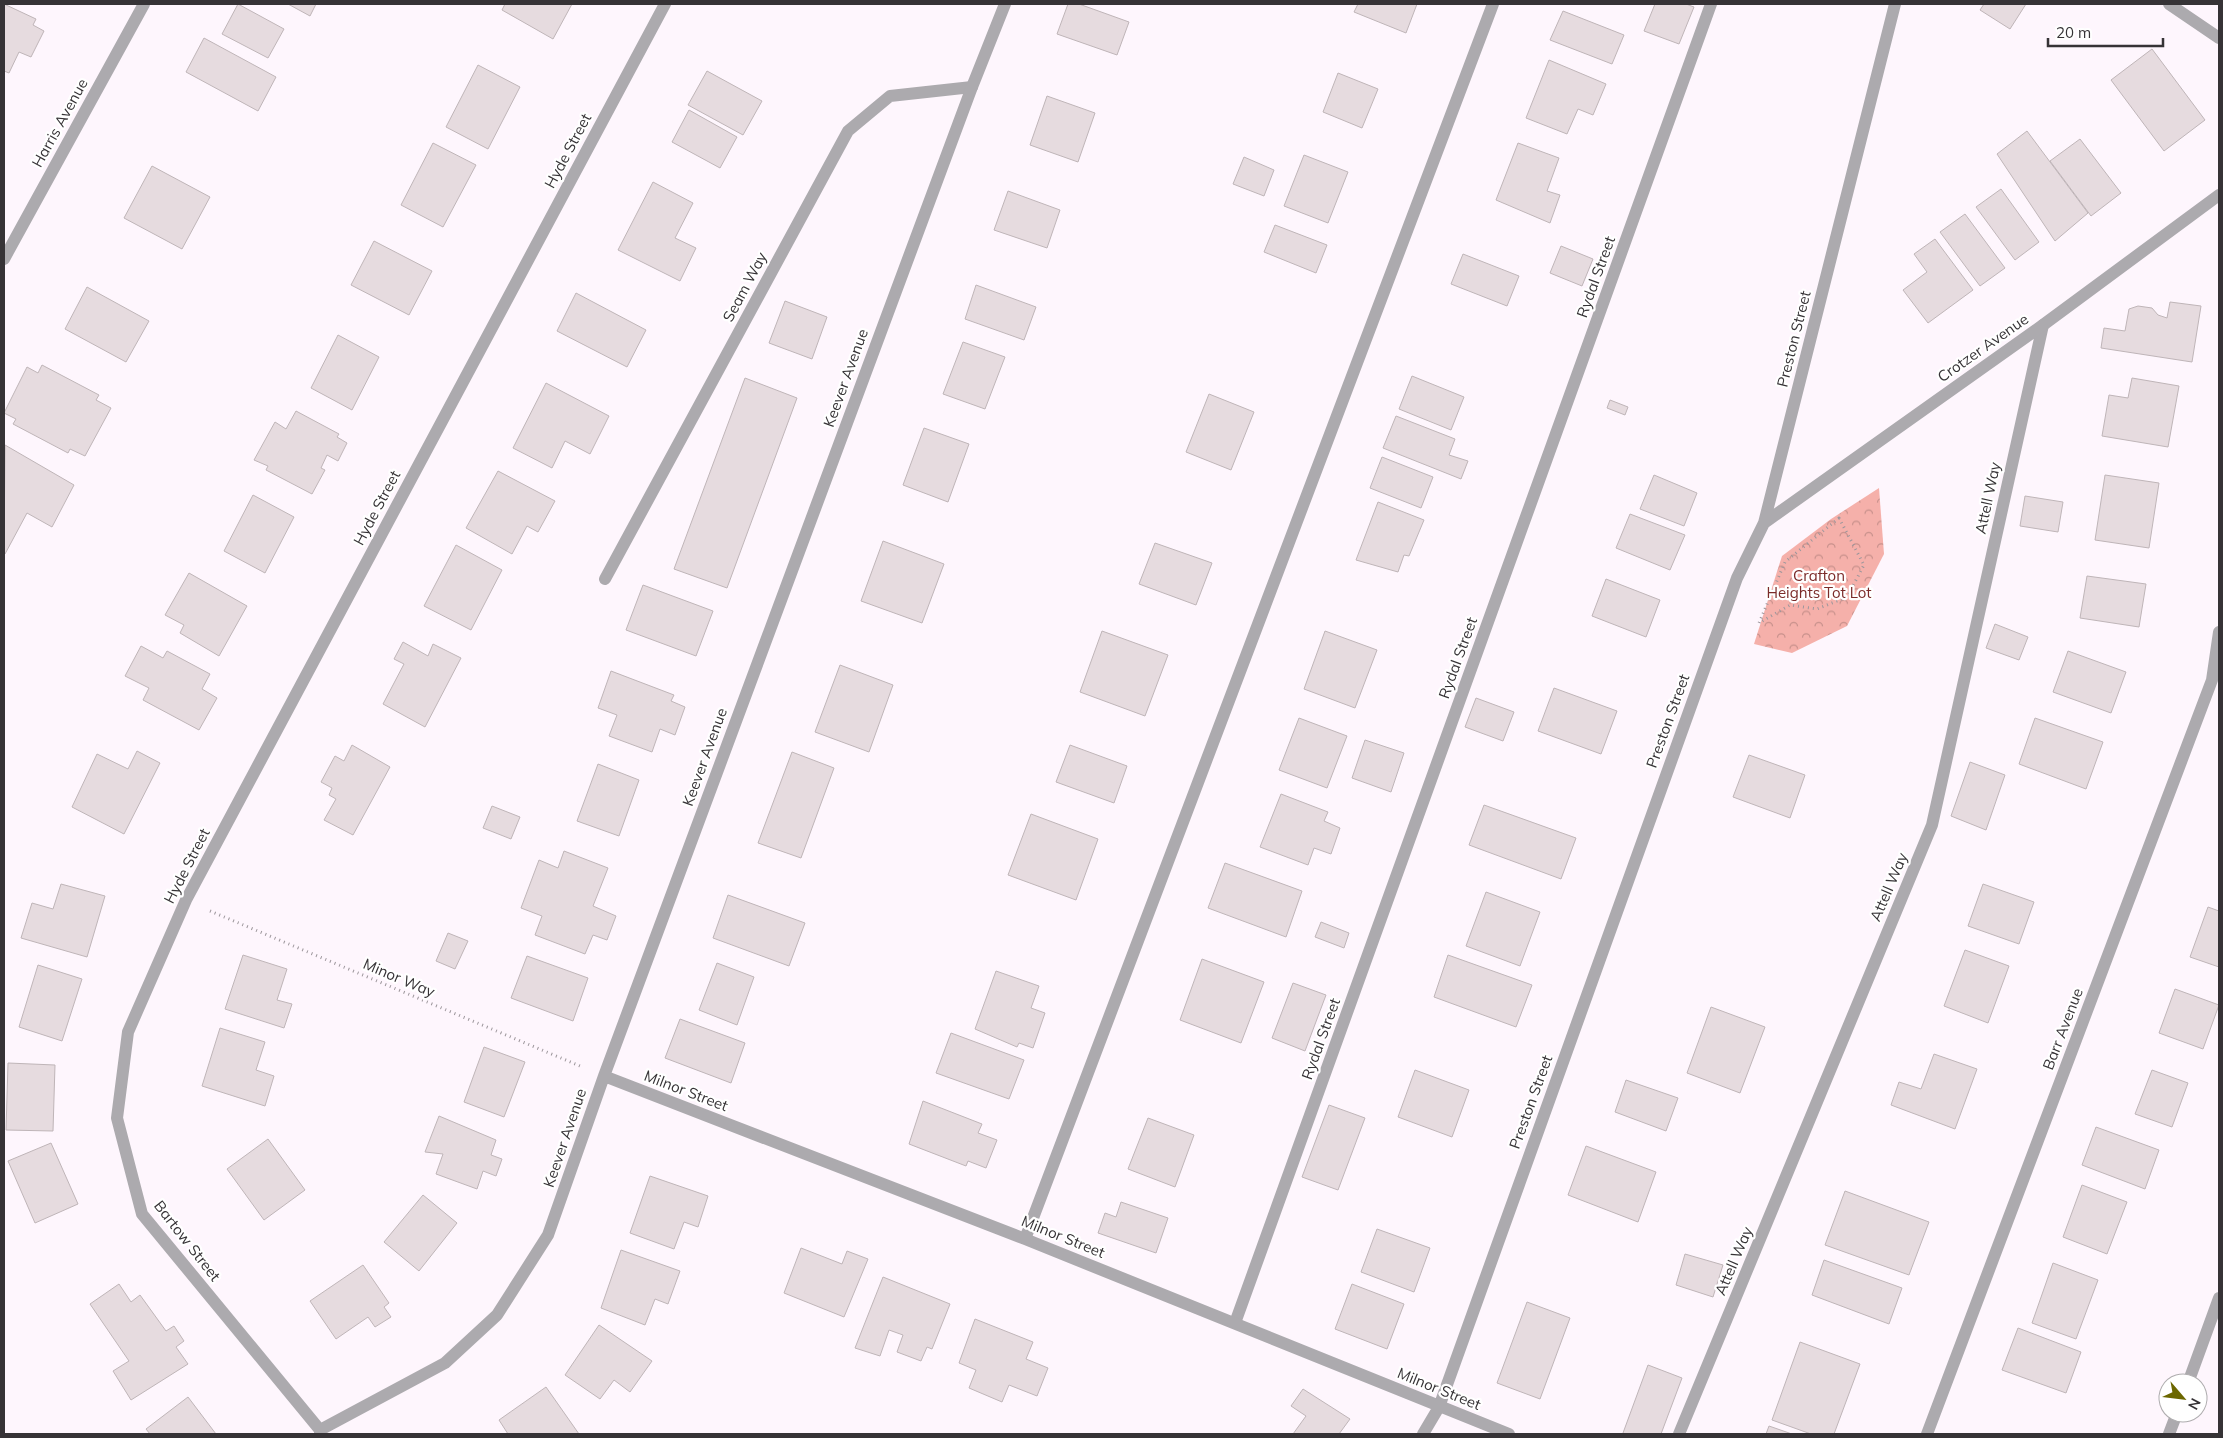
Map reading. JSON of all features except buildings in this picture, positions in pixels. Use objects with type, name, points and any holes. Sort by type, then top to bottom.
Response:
[{"type":"street","name":"Harris Avenue","points":[[4,259],[144,4]]},
{"type":"street","name":"Hyde Street","points":[[128,1032],[186,900],[665,4]]},
{"type":"street","name":"Keever Avenue","points":[[320,1432],[445,1363],[497,1315],[548,1235],[604,1076],[972,87],[1005,4]]},
{"type":"street","points":[[1025,1239],[1493,4]]},
{"type":"street","name":"Rydal Street","points":[[1235,1323],[1711,4]]},
{"type":"street","name":"Preston Street","points":[[1423,1434],[1439,1407],[1737,578],[1764,523],[1895,4]]},
{"type":"street","points":[[2169,4],[2219,38]]},
{"type":"street","name":"Seam Way","points":[[606,579],[848,132],[890,96],[972,87]]},
{"type":"street","name":"Crotzer Avenue","points":[[1764,523],[2043,325],[2219,195]]},
{"type":"street","name":"Attell Way","points":[[1679,1434],[1932,826],[2043,325]]},
{"type":"street","name":"Barr Avenue","points":[[1927,1434],[2212,680],[2219,632]]},
{"type":"street","name":"Bartow Street","points":[[128,1032],[117,1118],[142,1214],[320,1432]]},
{"type":"street","name":"Milnor Street","points":[[604,1076],[1025,1239],[1509,1434]]},
{"type":"street","points":[[2192,1373],[2219,1298]]},
{"type":"path","points":[[1839,518],[1864,565],[1847,597],[1816,609],[1790,605],[1759,623],[1785,562],[1839,518]]},
{"type":"path","name":"Minor Way","points":[[186,900],[604,1076]]},
{"type":"green space","name":"Crafton Heights Tot Lot","points":[[1879,488],[1884,554],[1847,626],[1792,653],[1754,644],[1782,556],[1831,519]]}]
